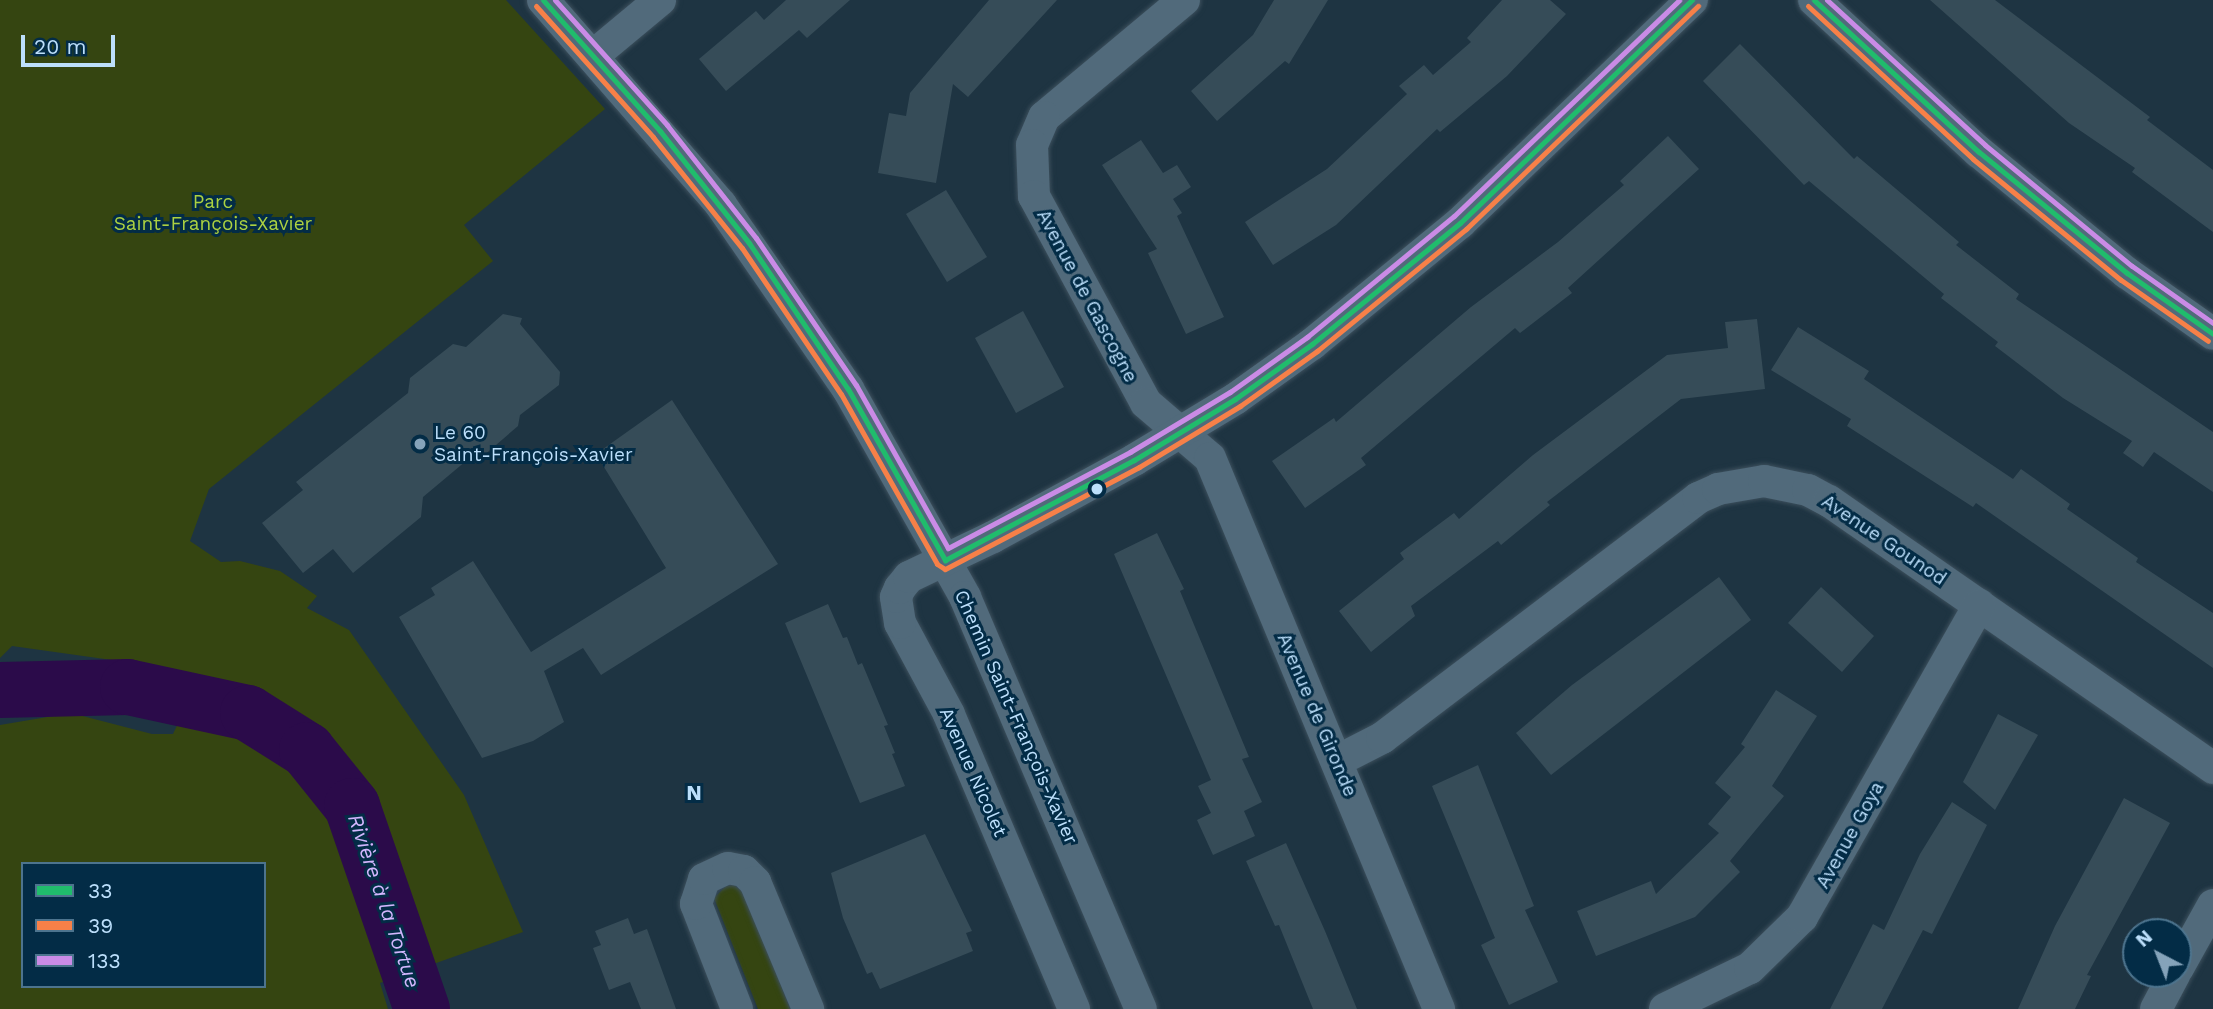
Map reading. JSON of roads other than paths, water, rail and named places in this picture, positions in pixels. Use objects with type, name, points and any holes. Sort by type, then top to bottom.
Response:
[{"type":"street","name":"Chemin Saint-François-Xavier","points":[[543,0],[594,55],[721,205],[794,306],[848,389],[945,559],[990,652],[1141,1009]]},
{"type":"street","points":[[594,55],[660,0]]},
{"type":"street","name":"Avenue de Gascogne","points":[[1180,432],[1146,403],[1108,337],[1039,208],[1030,164],[1036,131],[1057,103],[1184,0]]},
{"type":"street","points":[[945,559],[1070,497],[1275,372],[1408,268],[1524,165],[1692,0]]},
{"type":"street","points":[[1814,0],[1979,152],[2127,273],[2213,334]]},
{"type":"street","name":"Avenue de Gironde","points":[[1180,432],[1210,458],[1439,1009]]},
{"type":"street","name":"Avenue Gounod","points":[[1337,761],[1382,738],[1680,509],[1718,488],[1764,481],[1808,490],[2213,768]]},
{"type":"street","name":"Avenue Nicolet","points":[[945,559],[909,577],[900,588],[896,597],[900,623],[953,723],[1074,1009]]},
{"type":"street","name":"Avenue Goya","points":[[1664,1009],[1750,968],[1802,916],[1979,605]]},
{"type":"street","points":[[737,1009],[696,904],[704,879],[728,867],[744,871],[755,882],[808,1009]]},
{"type":"street","points":[[2192,943],[2213,905]]},
{"type":"street","points":[[2156,1009],[2167,988]]},
{"type":"waterway","name":"Rivière à la Tortue","points":[[0,690],[128,687],[248,713],[307,750],[352,806],[422,1009]]},
{"type":"place","name":"Le 60 Saint-François-Xavier","points":[[420,444]]},
{"type":"district","name":"N","points":[[694,793]]},
{"type":"park label","name":"Parc Saint-François-Xavier","points":[[213,213]]}]
